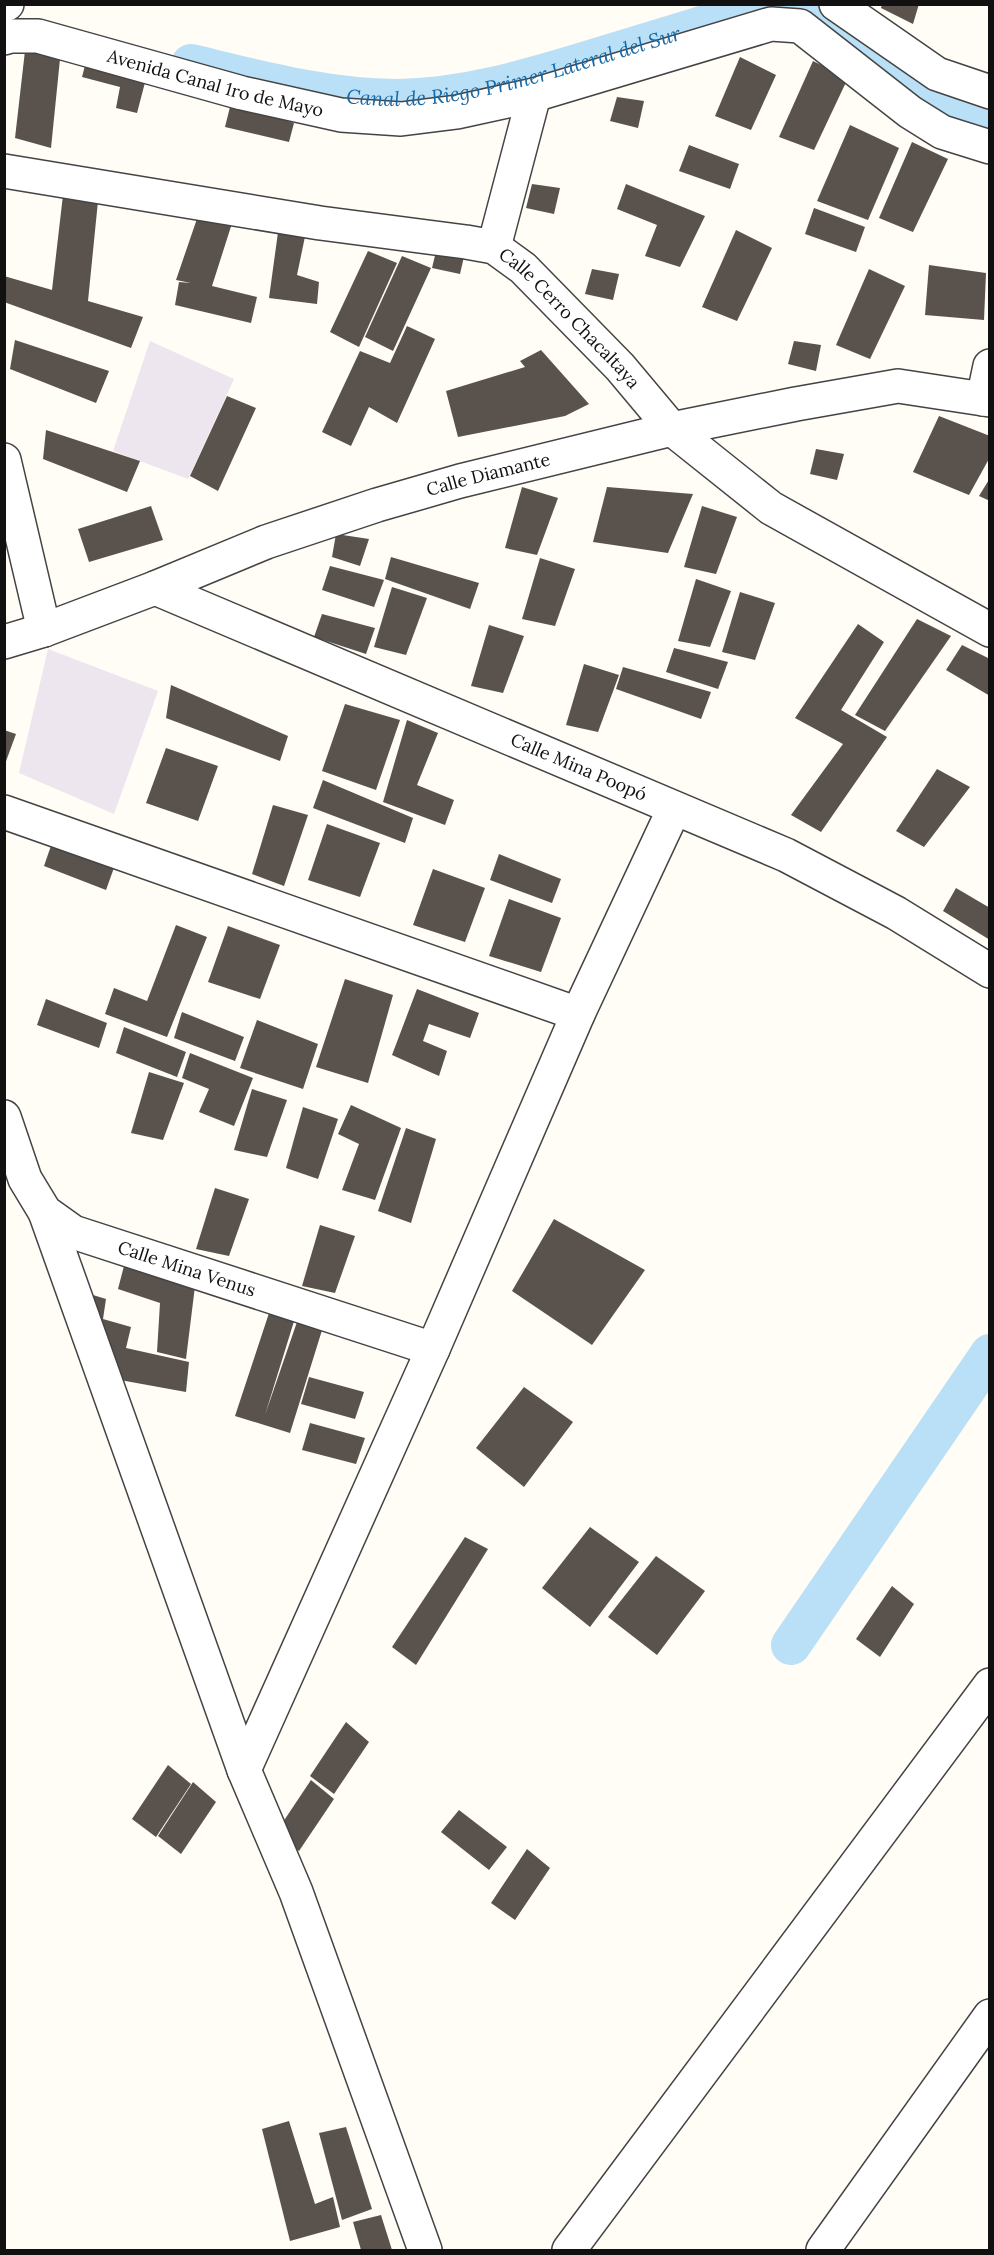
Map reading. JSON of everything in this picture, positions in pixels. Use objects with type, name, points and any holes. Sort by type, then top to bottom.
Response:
[{"type":"street","points":[[836,4],[937,74],[990,92]]},
{"type":"street","name":"Avenida Canal 1ro de Mayo","points":[[4,38],[38,36],[242,93],[341,115],[401,119],[457,112],[534,95],[771,24],[800,26],[918,117],[942,132],[990,147]]},
{"type":"street","points":[[494,247],[534,95]]},
{"type":"street","name":"Calle Cerro Chacaltaya","points":[[4,171],[320,223],[494,247],[531,276],[620,367],[672,429],[771,508],[990,630]]},
{"type":"street","points":[[986,400],[990,366]]},
{"type":"street","name":"Calle Diamante","points":[[4,642],[44,630],[155,588],[266,542],[377,505],[460,481],[672,429],[898,386],[986,400]]},
{"type":"street","points":[[4,460],[44,630]]},
{"type":"street","name":"Calle Mina Poopó","points":[[155,588],[786,855],[896,913],[990,971]]},
{"type":"street","points":[[244,1770],[433,1349],[578,1014],[674,809]]},
{"type":"street","points":[[4,812],[578,1014]]},
{"type":"street","name":"Calle Mina Venus","points":[[4,1117],[25,1179],[45,1212],[73,1232],[433,1349]]},
{"type":"street","points":[[45,1212],[244,1770],[296,1892],[425,2250]]},
{"type":"street","points":[[569,2250],[990,1685]]},
{"type":"street","points":[[823,2250],[990,2016]]},
{"type":"shaded area","points":[[150,341],[234,379],[188,479],[113,451]]},
{"type":"shaded area","points":[[48,649],[158,691],[114,814],[19,773]]},
{"type":"building","points":[[882,4],[919,4],[913,24],[881,8]]},
{"type":"building","points":[[26,42],[61,49],[51,148],[15,138]]},
{"type":"building","points":[[88,54],[148,71],[137,113],[116,108],[120,87],[82,77]]},
{"type":"building","points":[[740,57],[776,75],[751,130],[715,116]]},
{"type":"building","points":[[813,61],[848,78],[814,150],[779,137]]},
{"type":"building","points":[[617,97],[644,101],[638,128],[610,121]]},
{"type":"building","points":[[231,103],[294,123],[289,142],[225,127]]},
{"type":"building","points":[[850,125],[899,148],[868,220],[817,201]]},
{"type":"building","points":[[912,142],[948,159],[913,232],[879,218]]},
{"type":"building","points":[[689,145],[739,164],[730,189],[679,171]]},
{"type":"building","points":[[532,184],[560,188],[554,214],[526,208]]},
{"type":"building","points":[[626,184],[705,216],[680,267],[645,256],[657,225],[617,209]]},
{"type":"building","points":[[63,195],[98,201],[88,301],[143,317],[131,348],[4,302],[4,276],[52,290]]},
{"type":"building","points":[[814,208],[865,227],[856,252],[805,234]]},
{"type":"building","points":[[200,210],[234,217],[212,286],[257,297],[251,323],[175,305],[179,282],[191,283],[176,280]]},
{"type":"building","points":[[279,225],[307,227],[297,275],[319,282],[317,304],[269,298]]},
{"type":"building","points":[[736,230],[772,248],[737,321],[702,307]]},
{"type":"building","points":[[438,243],[466,248],[460,274],[432,268]]},
{"type":"building","points":[[368,251],[397,263],[359,347],[330,332]]},
{"type":"building","points":[[402,256],[431,268],[393,351],[365,337]]},
{"type":"building","points":[[929,265],[986,273],[984,320],[925,315]]},
{"type":"building","points":[[592,269],[619,274],[613,300],[585,294]]},
{"type":"building","points":[[869,269],[905,286],[870,359],[836,345]]},
{"type":"building","points":[[407,326],[435,339],[397,423],[369,407],[351,446],[322,432],[360,351],[390,363]]},
{"type":"building","points":[[15,340],[109,371],[96,403],[10,369]]},
{"type":"building","points":[[794,341],[821,345],[816,371],[788,364]]},
{"type":"building","points":[[541,350],[589,404],[565,416],[458,437],[446,391],[525,367],[520,361]]},
{"type":"building","points":[[227,396],[256,408],[218,491],[190,476]]},
{"type":"building","points":[[939,416],[990,436],[990,457],[969,495],[913,472]]},
{"type":"building","points":[[46,430],[140,461],[127,492],[43,459]]},
{"type":"building","points":[[816,449],[844,454],[837,480],[810,474]]},
{"type":"building","points":[[990,478],[990,501],[979,496]]},
{"type":"building","points":[[522,487],[558,498],[537,555],[505,548]]},
{"type":"building","points":[[607,487],[693,494],[668,553],[593,542]]},
{"type":"building","points":[[151,506],[163,540],[89,562],[78,529]]},
{"type":"building","points":[[702,506],[737,517],[716,574],[684,567]]},
{"type":"building","points":[[336,534],[369,539],[360,566],[332,557]]},
{"type":"building","points":[[391,557],[479,583],[470,609],[385,579]]},
{"type":"building","points":[[540,558],[575,569],[555,626],[522,619]]},
{"type":"building","points":[[330,566],[384,580],[374,607],[322,590]]},
{"type":"building","points":[[696,579],[731,591],[710,647],[678,641]]},
{"type":"building","points":[[392,587],[427,598],[406,655],[374,647]]},
{"type":"building","points":[[740,592],[775,603],[755,660],[722,652]]},
{"type":"building","points":[[322,614],[375,628],[366,654],[314,637]]},
{"type":"building","points":[[917,619],[951,636],[885,731],[855,715]]},
{"type":"building","points":[[858,624],[884,642],[841,710],[887,737],[821,832],[791,815],[843,744],[795,718]]},
{"type":"building","points":[[489,625],[524,636],[503,693],[471,686]]},
{"type":"building","points":[[962,645],[990,659],[990,696],[946,670]]},
{"type":"building","points":[[674,648],[728,662],[718,689],[666,672]]},
{"type":"building","points":[[584,664],[619,675],[598,732],[566,725]]},
{"type":"building","points":[[623,667],[711,692],[701,719],[616,689]]},
{"type":"building","points":[[171,685],[288,736],[280,761],[166,718]]},
{"type":"building","points":[[345,704],[400,720],[376,790],[322,771]]},
{"type":"building","points":[[407,720],[438,733],[417,785],[454,800],[445,825],[383,802]]},
{"type":"building","points":[[4,730],[16,734],[5,764],[4,764]]},
{"type":"building","points":[[166,748],[218,766],[198,821],[146,803]]},
{"type":"building","points":[[937,769],[970,787],[924,847],[896,831]]},
{"type":"building","points":[[323,780],[413,818],[405,843],[313,808]]},
{"type":"building","points":[[273,805],[308,815],[284,886],[252,874]]},
{"type":"building","points":[[327,824],[380,843],[360,897],[308,880]]},
{"type":"building","points":[[53,840],[115,865],[106,890],[44,866]]},
{"type":"building","points":[[499,854],[561,879],[552,903],[490,880]]},
{"type":"building","points":[[433,869],[485,888],[465,942],[413,925]]},
{"type":"building","points":[[956,888],[990,908],[990,940],[943,911]]},
{"type":"building","points":[[509,899],[561,918],[541,972],[489,956]]},
{"type":"building","points":[[176,925],[207,937],[167,1037],[105,1014],[114,988],[147,1001]]},
{"type":"building","points":[[228,926],[280,945],[260,999],[208,982]]},
{"type":"building","points":[[345,979],[393,995],[368,1083],[316,1067]]},
{"type":"building","points":[[417,989],[479,1013],[470,1038],[429,1024],[423,1041],[447,1051],[439,1076],[392,1055]]},
{"type":"building","points":[[46,999],[107,1023],[99,1048],[37,1025]]},
{"type":"building","points":[[182,1012],[244,1037],[235,1061],[174,1038]]},
{"type":"building","points":[[257,1020],[318,1044],[303,1089],[240,1068]]},
{"type":"building","points":[[124,1027],[186,1052],[177,1077],[116,1053]]},
{"type":"building","points":[[190,1053],[253,1078],[234,1126],[199,1112],[209,1089],[182,1078]]},
{"type":"building","points":[[149,1072],[184,1083],[163,1140],[131,1133]]},
{"type":"building","points":[[252,1089],[287,1100],[267,1157],[234,1150]]},
{"type":"building","points":[[351,1105],[401,1128],[375,1200],[342,1190],[359,1144],[338,1134]]},
{"type":"building","points":[[303,1107],[338,1119],[318,1179],[286,1168]]},
{"type":"building","points":[[406,1128],[436,1139],[411,1223],[378,1211]]},
{"type":"building","points":[[215,1188],[249,1199],[229,1256],[196,1249]]},
{"type":"building","points":[[554,1219],[645,1270],[592,1345],[512,1291]]},
{"type":"building","points":[[320,1225],[355,1236],[335,1293],[302,1286]]},
{"type":"building","points":[[125,1262],[195,1286],[186,1359],[157,1352],[160,1303],[118,1289]]},
{"type":"building","points":[[80,1291],[106,1299],[103,1319],[131,1327],[126,1348],[189,1362],[186,1392],[109,1378]]},
{"type":"building","points":[[270,1310],[295,1318],[265,1415],[298,1319],[323,1327],[290,1433],[235,1416]]},
{"type":"building","points":[[309,1377],[364,1392],[355,1419],[301,1404]]},
{"type":"building","points":[[524,1387],[573,1422],[524,1487],[476,1448]]},
{"type":"building","points":[[310,1423],[365,1438],[356,1464],[302,1450]]},
{"type":"building","points":[[590,1527],[639,1562],[590,1627],[542,1588]]},
{"type":"building","points":[[465,1537],[488,1549],[416,1665],[392,1647]]},
{"type":"building","points":[[656,1556],[705,1591],[657,1655],[608,1617]]},
{"type":"building","points":[[892,1586],[914,1604],[880,1657],[856,1639]]},
{"type":"building","points":[[346,1722],[369,1742],[334,1794],[310,1776]]},
{"type":"building","points":[[168,1765],[191,1784],[156,1837],[132,1819]]},
{"type":"building","points":[[311,1780],[334,1799],[299,1851],[275,1834]]},
{"type":"building","points":[[193,1782],[216,1802],[181,1854],[158,1836]]},
{"type":"building","points":[[459,1810],[507,1847],[489,1870],[441,1832]]},
{"type":"building","points":[[527,1849],[550,1868],[515,1920],[491,1903]]},
{"type":"building","points":[[289,2121],[315,2204],[333,2197],[340,2227],[290,2241],[262,2129]]},
{"type":"building","points":[[346,2127],[372,2209],[342,2220],[319,2133]]},
{"type":"building","points":[[381,2215],[392,2250],[361,2250],[353,2222]]},
{"type":"waterway","name":"Canal de Riego Primer Lateral del Sur","points":[[191,64],[267,82],[345,96],[423,98],[499,86],[758,9],[794,6],[806,9],[832,24],[912,94],[949,115],[990,129]]},
{"type":"waterway","points":[[791,1645],[990,1354]]}]
